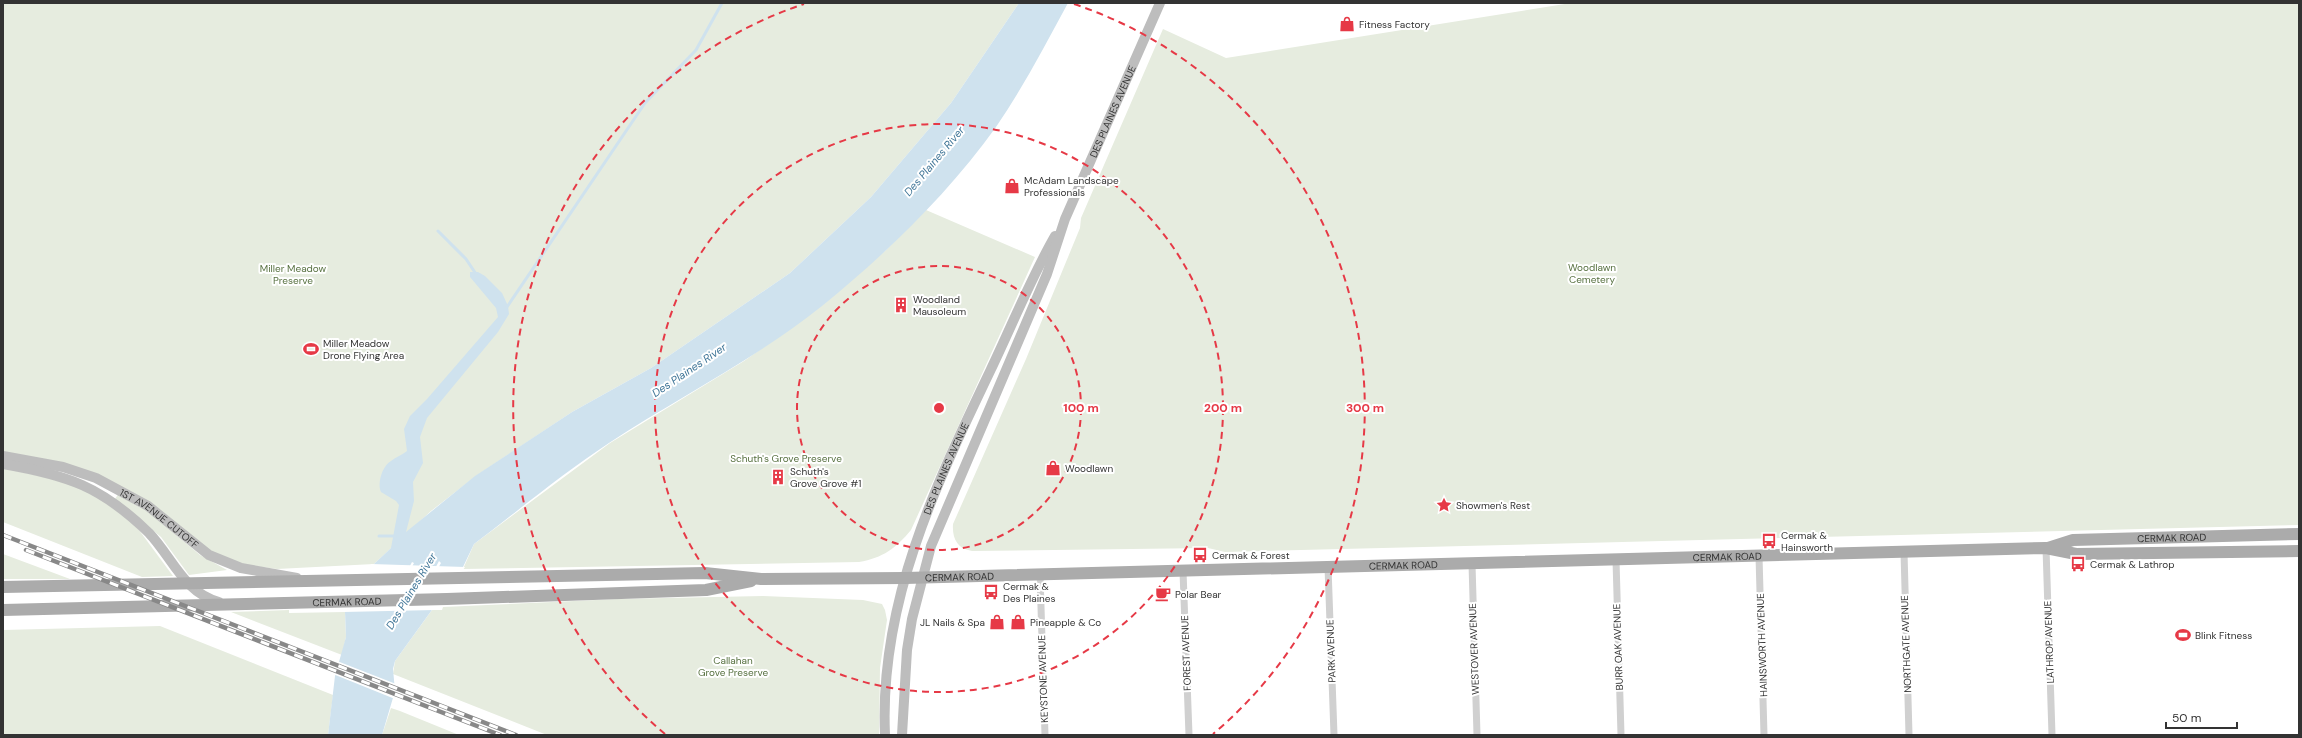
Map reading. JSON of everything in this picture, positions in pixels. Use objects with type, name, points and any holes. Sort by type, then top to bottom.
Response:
[{"type":"main road","name":"DES PLAINES AVENUE","points":[[902,735],[907,650],[922,577],[937,528],[1047,274],[1065,219],[1160,3]]},
{"type":"main road","name":"DES PLAINES AVENUE","points":[[885,735],[888,650],[894,617],[926,510],[1036,269],[1065,219]]},
{"type":"main road","name":"1ST AVENUE CUTOFF","points":[[3,456],[79,472],[126,492],[157,513],[196,546],[224,562],[241,568],[313,580]]},
{"type":"main road","name":"1ST AVENUE CUTOFF","points":[[3,464],[61,476],[103,496],[149,534],[188,584],[199,594],[209,600],[229,605]]},
{"type":"main road","name":"CERMAK ROAD","points":[[2046,548],[2073,540],[2299,534]]},
{"type":"main road","name":"CERMAK ROAD","points":[[3,587],[705,573],[761,579],[905,578],[2046,548],[2076,554],[2299,551]]},
{"type":"main road","name":"CERMAK ROAD","points":[[3,610],[447,599],[706,590],[761,579]]},
{"type":"street","name":"LATHROP AVENUE","points":[[2046,548],[2052,735]]},
{"type":"street","name":"NORTHGATE AVENUE","points":[[1904,552],[1909,735]]},
{"type":"street","name":"HAINSWORTH AVENUE","points":[[1759,556],[1764,735]]},
{"type":"street","name":"BURR OAK AVENUE","points":[[1616,560],[1621,735]]},
{"type":"street","name":"WESTOVER AVENUE","points":[[1472,564],[1477,735]]},
{"type":"street","name":"PARK AVENUE","points":[[1328,567],[1334,735]]},
{"type":"street","name":"FOREST AVENUE","points":[[1183,571],[1189,735]]},
{"type":"street","name":"KEYSTONE AVENUE","points":[[1040,575],[1045,735]]},
{"type":"green space","name":"Miller Meadow Preserve","points":[[3,3],[1019,3],[951,103],[871,197],[790,273],[651,368],[572,412],[476,476],[431,511],[374,564],[277,569],[240,564],[215,554],[135,494],[3,451]]},
{"type":"green space","name":"Woodlawn Cemetery","points":[[1571,3],[2299,3],[2299,525],[1225,552],[1208,548],[972,551],[963,548],[956,542],[953,534],[953,524],[1026,359],[1080,228],[1081,218],[1163,29],[1226,58]]},
{"type":"green space","name":"Schuth's Grove Preserve","points":[[926,210],[1035,257],[911,530],[894,547],[875,558],[859,562],[463,569],[474,544],[610,443],[744,361],[821,306],[886,250]]},
{"type":"green space","points":[[3,468],[68,482],[102,499],[136,526],[173,576],[142,577],[3,522]]},
{"type":"green space","points":[[119,493],[143,507],[200,555],[227,570],[189,575],[161,537],[115,499]]},
{"type":"green space","points":[[3,554],[70,579],[3,579]]},
{"type":"green space","name":"Callahan Grove Preserve","points":[[763,596],[863,600],[882,604],[887,620],[880,668],[879,735],[547,735],[393,674],[395,661],[432,610],[442,610],[443,607],[618,599]]},
{"type":"green space","points":[[289,610],[289,613],[345,612],[346,637],[342,655],[231,612]]},
{"type":"green space","points":[[160,626],[333,695],[328,735],[3,735],[3,630]]},
{"type":"green space","points":[[391,708],[400,711],[459,735],[382,735]]},
{"type":"water","name":"Des Plaines River","points":[[1019,3],[1068,3],[1025,82],[996,127],[958,176],[893,244],[846,286],[797,325],[744,361],[609,443],[557,480],[474,544],[463,567],[395,661],[393,669],[395,691],[382,735],[328,735],[335,676],[346,637],[345,612],[374,564],[391,548],[399,505],[396,501],[381,492],[381,475],[388,463],[407,451],[404,429],[410,416],[427,399],[498,317],[496,308],[470,277],[470,272],[478,272],[485,276],[502,293],[508,306],[509,314],[498,332],[427,418],[420,437],[423,463],[413,482],[414,501],[406,532],[475,476],[572,412],[651,368],[790,273],[871,197],[951,103]],"holes":[[[439,561],[441,563],[415,610],[413,610]],[[412,562],[414,563],[388,611],[386,611]]]},
{"type":"pier","points":[[371,564],[465,567],[435,610],[343,612]]},
{"type":"pier","points":[[337,661],[396,684],[395,699],[333,674]]},
{"type":"waterway","points":[[507,307],[645,103],[696,50],[722,3]]},
{"type":"waterway","points":[[438,231],[466,259],[476,274]]},
{"type":"waterway","points":[[379,536],[395,536]]},
{"type":"railway","points":[[3,535],[516,735]]},
{"type":"railway","points":[[26,550],[500,735]]},
{"type":"place","name":"Fitness Factory","points":[[1347,24]]},
{"type":"place","name":"McAdam Landscape Professionals","points":[[1012,186]]},
{"type":"place","name":"Woodland Mausoleum","points":[[901,305]]},
{"type":"place","name":"Miller Meadow Drone Flying Area","points":[[311,349]]},
{"type":"place","name":"Woodlawn","points":[[1053,468]]},
{"type":"place","name":"Schuth's Grove Grove #1","points":[[778,477]]},
{"type":"place","name":"Showmen's Rest","points":[[1444,505]]},
{"type":"place","name":"Cermak & Hainsworth","points":[[1769,541]]},
{"type":"place","name":"Cermak & Forest","points":[[1200,555]]},
{"type":"place","name":"Cermak & Lathrop","points":[[2078,564]]},
{"type":"place","name":"Cermak & Des Plaines","points":[[991,592]]},
{"type":"place","name":"Polar Bear","points":[[1163,594]]},
{"type":"place","name":"JL Nails & Spa","points":[[997,622]]},
{"type":"place","name":"Pineapple & Co","points":[[1018,622]]},
{"type":"place","name":"Blink Fitness","points":[[2183,635]]}]
